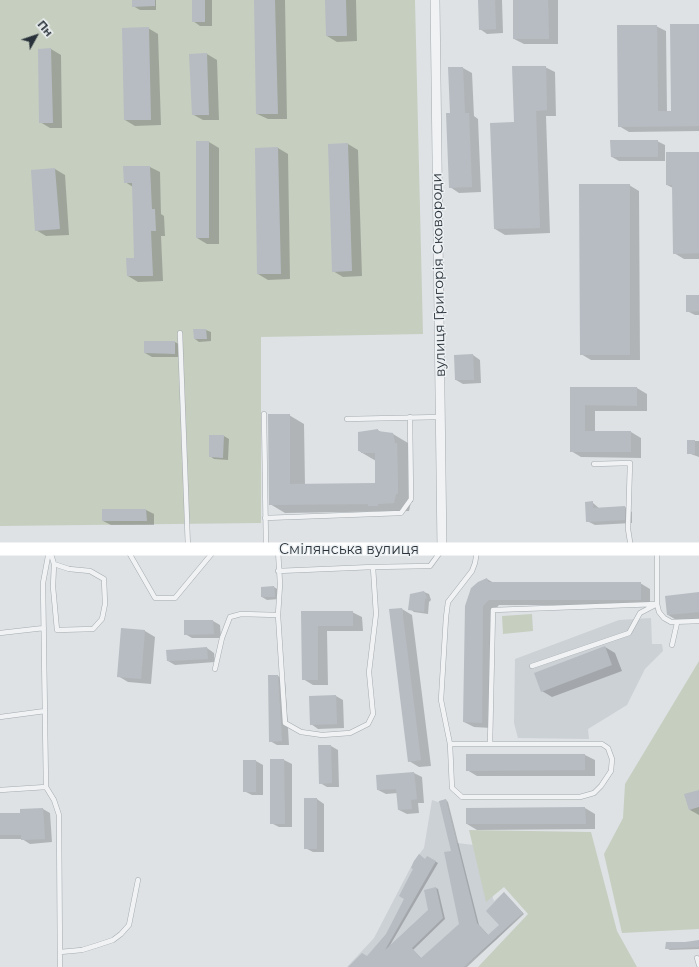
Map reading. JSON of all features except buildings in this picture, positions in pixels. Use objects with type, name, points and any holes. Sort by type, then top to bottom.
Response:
[{"type":"main road","name":"Смілянська вулиця","points":[[0,549],[699,549]]},
{"type":"street","name":"вулиця Григорія Сковороди","points":[[435,0],[442,550]]},
{"type":"lane","points":[[180,333],[188,549]]},
{"type":"lane","points":[[264,414],[265,518],[280,584],[278,615],[285,723],[301,732],[322,735],[350,733],[368,724],[373,714],[369,672],[376,614],[373,567]]},
{"type":"lane","points":[[347,419],[410,417],[440,418]]},
{"type":"lane","points":[[265,518],[401,513],[412,499],[410,417]]},
{"type":"lane","points":[[594,464],[630,463],[628,529],[631,550]]},
{"type":"lane","points":[[49,550],[54,564],[53,588],[57,630],[93,628],[102,619],[105,604],[104,578],[90,571],[69,569],[54,564]]},
{"type":"lane","points":[[49,550],[43,580],[46,786],[54,800],[59,815],[60,967]]},
{"type":"lane","points":[[127,550],[156,598],[175,598],[215,550]]},
{"type":"lane","points":[[278,571],[430,566],[442,550]]},
{"type":"lane","points":[[450,744],[602,744],[608,748],[612,759],[611,771],[601,786],[594,793],[580,797],[462,797],[452,788],[450,744],[441,700],[446,617],[448,602],[472,571],[476,563],[477,550]]},
{"type":"lane","points":[[657,550],[657,604],[664,618],[671,622],[677,623],[699,621]]},
{"type":"lane","points":[[532,666],[629,633],[640,613],[657,604]]},
{"type":"lane","points":[[490,744],[493,610],[657,604]]},
{"type":"lane","points":[[215,669],[222,638],[230,617],[241,614],[278,615]]},
{"type":"lane","points":[[672,645],[677,623]]},
{"type":"lane","points":[[0,633],[44,628]]},
{"type":"lane","points":[[0,717],[45,711]]},
{"type":"lane","points":[[0,790],[46,786]]},
{"type":"lane","points":[[60,952],[82,950],[113,940],[121,934],[128,925],[138,880]]},
{"type":"lane","points":[[697,958],[699,965]]},
{"type":"shaded area","points":[[651,618],[652,644],[662,644],[663,651],[645,669],[627,705],[588,729],[589,739],[518,738],[514,723],[515,659],[619,620]]},
{"type":"shaded area","points":[[446,799],[457,843],[474,845],[494,901],[504,892],[523,913],[496,940],[464,967],[347,967],[374,938],[414,861],[424,848],[432,800],[438,802]]},
{"type":"green space","points":[[0,0],[415,0],[423,334],[261,337],[261,523],[0,526]]},
{"type":"green space","points":[[532,614],[533,631],[503,634],[502,616]]},
{"type":"green space","points":[[699,661],[699,929],[622,933],[604,854],[623,818],[625,784]]},
{"type":"green space","points":[[469,830],[591,832],[617,931],[637,967],[478,967],[528,914],[504,887],[486,902]]}]
